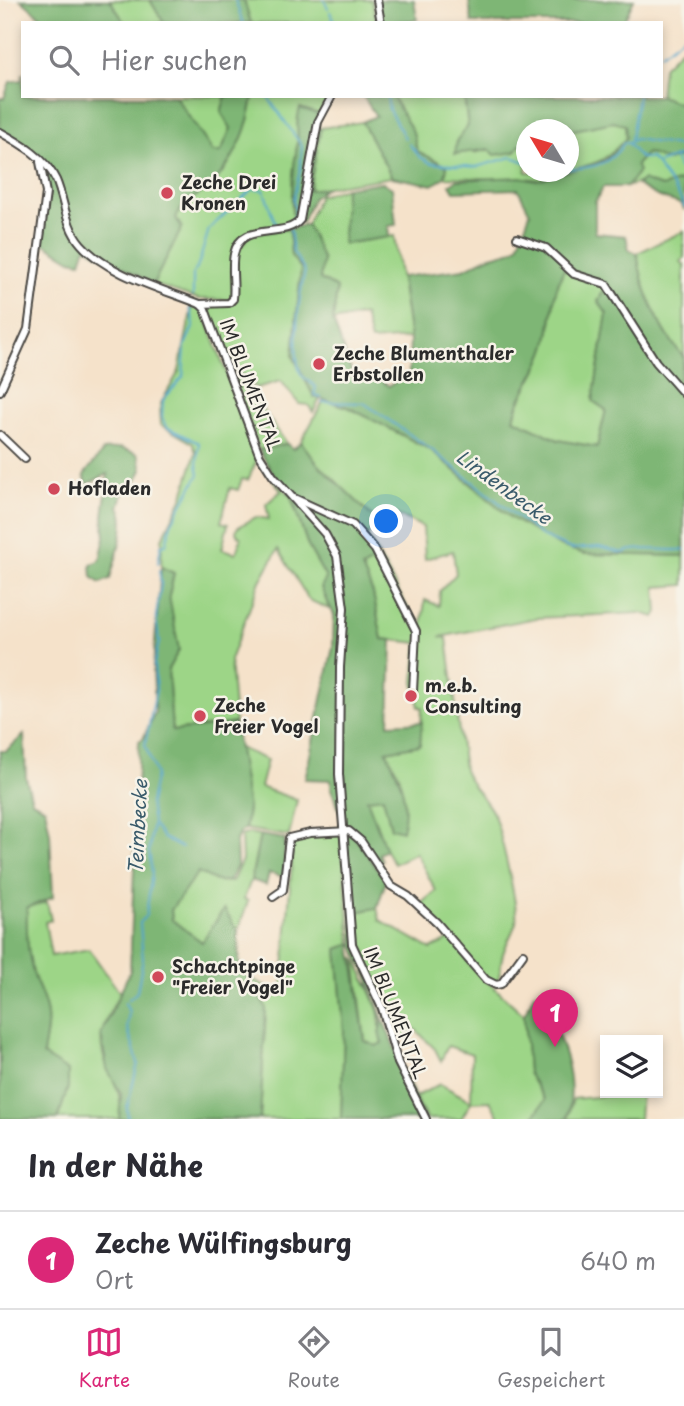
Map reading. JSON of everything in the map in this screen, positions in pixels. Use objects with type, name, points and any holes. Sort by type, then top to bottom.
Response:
[{"type":"street","points":[[377,0],[381,21]]},
{"type":"street","points":[[200,304],[231,301],[234,252],[243,239],[252,233],[293,226],[300,220],[318,122],[331,98]]},
{"type":"street","name":"IM BLUMENTAL","points":[[0,132],[39,160],[56,180],[71,228],[82,246],[101,260],[150,285],[200,304],[211,322],[259,454],[330,542],[341,575],[344,624],[338,744],[352,944],[382,1008],[398,1063],[426,1119]]},
{"type":"street","points":[[0,391],[28,329],[47,193],[39,160]]},
{"type":"street","points":[[517,238],[546,248],[568,271],[606,284],[656,362],[684,394]]},
{"type":"street","points":[[0,435],[25,459]]},
{"type":"street","name":"IM BLUMENTAL","points":[[293,497],[345,520],[361,532],[375,550],[416,631],[413,691]]},
{"type":"street","points":[[273,897],[283,890],[289,838],[344,830],[362,841],[391,886],[408,896],[437,923],[472,965],[496,985],[501,984],[523,954]]},
{"type":"green space","points":[[21,0],[110,0],[124,21],[46,21]]},
{"type":"green space","points":[[110,0],[150,0],[163,21],[124,21]]},
{"type":"green space","points":[[150,0],[244,0],[250,21],[163,21]]},
{"type":"green space","points":[[244,0],[372,0],[377,21],[250,21]]},
{"type":"green space","points":[[378,0],[414,0],[417,20],[382,21]]},
{"type":"green space","points":[[469,0],[634,0],[624,21],[472,21]]},
{"type":"green space","points":[[684,46],[684,105],[663,97],[663,67]]},
{"type":"green space","points":[[21,80],[21,98],[176,98],[213,152],[221,152],[231,128],[221,112],[225,98],[253,98],[245,130],[229,162],[210,186],[188,201],[179,211],[176,218],[182,228],[153,284],[86,247],[81,262],[71,260],[43,243],[47,164],[0,129],[0,98],[4,98],[10,82]]},
{"type":"green space","points":[[663,97],[684,105],[684,156],[668,161],[647,153],[636,165],[639,171],[627,187],[603,187],[595,202],[595,233],[626,236],[629,250],[637,253],[653,309],[684,358],[677,387],[684,393],[684,556],[584,554],[560,546],[511,518],[431,450],[348,407],[314,397],[293,356],[301,268],[291,256],[289,229],[307,224],[323,260],[320,279],[337,288],[333,321],[353,375],[380,380],[389,386],[409,374],[410,338],[401,277],[464,269],[488,257],[510,251],[518,246],[530,213],[518,189],[454,191],[450,184],[457,180],[516,177],[516,182],[579,182],[579,168],[606,160],[626,138],[625,125],[613,122],[579,129],[579,119],[516,119],[515,152],[495,155],[489,149],[455,154],[457,140],[468,126],[464,98]],"holes":[[[564,269],[607,284],[598,301],[607,314],[593,401],[606,410],[597,447],[558,440],[514,419],[520,400],[544,354],[557,288]]]},
{"type":"green space","points":[[176,98],[225,98],[221,112],[231,128],[221,152],[213,152]]},
{"type":"green space","points":[[253,98],[329,98],[319,114],[300,108],[298,115],[292,213],[300,218],[299,221],[288,227],[257,233],[289,229],[291,255],[301,268],[293,356],[314,397],[320,399],[313,412],[308,405],[299,404],[281,381],[256,388],[248,377],[232,370],[207,309],[210,303],[230,304],[234,300],[236,253],[251,232],[243,237],[234,251],[232,296],[229,300],[198,299],[153,284],[181,228],[176,218],[179,211],[188,201],[210,186],[222,172],[235,152],[248,119]]},
{"type":"green space","points":[[364,98],[393,98],[413,132],[417,151],[447,166],[445,177],[433,185],[392,177],[362,122],[376,116]]},
{"type":"green space","points":[[393,98],[464,98],[468,127],[457,140],[474,153],[516,144],[516,179],[445,177],[447,166],[417,151],[413,132]]},
{"type":"green space","points":[[300,108],[319,114],[317,128],[321,128],[309,190],[325,188],[313,198],[302,222],[292,213],[293,171]]},
{"type":"green space","points":[[362,122],[392,177],[309,190],[321,128]]},
{"type":"green space","points":[[613,122],[625,124],[626,138],[601,160],[579,168],[579,129]]},
{"type":"green space","points":[[633,145],[666,160],[684,154],[684,184],[680,181],[662,187],[642,181],[627,187],[631,181]]},
{"type":"green space","points":[[642,180],[662,187],[680,181],[684,184],[684,209],[681,204],[657,196],[637,185]]},
{"type":"green space","points":[[382,182],[392,188],[396,225],[388,226],[389,237],[343,244],[345,188]]},
{"type":"green space","points":[[345,188],[343,244],[394,236],[410,338],[371,341],[364,315],[333,321],[337,288],[320,279],[307,224],[319,196]]},
{"type":"green space","points":[[684,231],[684,258],[681,262],[684,265],[684,358],[653,308],[637,253]]},
{"type":"green space","points":[[564,269],[608,284],[598,301],[607,314],[593,401],[606,410],[597,447],[558,440],[514,419],[544,354],[557,288]]},
{"type":"green space","points":[[193,302],[203,310],[258,458],[248,480],[242,479],[238,490],[230,488],[221,522],[228,524],[222,549],[236,553],[241,538],[236,533],[237,528],[256,517],[269,519],[266,504],[281,491],[272,479],[290,495],[308,546],[326,578],[321,587],[329,609],[309,600],[278,549],[260,581],[230,660],[235,723],[172,731],[168,669],[179,650],[168,595],[174,573],[161,567],[162,539],[182,499],[196,452],[192,443],[161,425],[160,405],[179,371]]},
{"type":"green space","points":[[684,358],[684,393],[677,387]]},
{"type":"green space","points":[[237,377],[249,383],[261,407],[287,444],[259,450],[234,380]]},
{"type":"green space","points":[[324,400],[348,407],[431,450],[511,518],[585,554],[684,556],[684,585],[656,587],[658,612],[655,617],[641,613],[536,618],[440,637],[447,638],[464,770],[494,815],[515,902],[516,922],[503,954],[496,984],[485,977],[419,905],[436,891],[416,853],[394,864],[382,844],[367,799],[383,797],[391,828],[400,777],[386,751],[420,745],[422,707],[419,707],[414,682],[418,643],[382,639],[373,593],[362,568],[380,558],[421,632],[425,600],[439,606],[440,591],[456,574],[453,551],[425,559],[423,527],[389,511],[380,524],[317,463],[301,442]]},
{"type":"green space","points":[[301,442],[317,463],[380,524],[367,536],[380,558],[362,568],[373,593],[382,639],[392,640],[389,724],[422,722],[420,745],[386,751],[396,770],[404,799],[402,831],[391,828],[383,797],[367,799],[386,850],[379,854],[382,860],[377,863],[346,827],[331,789],[331,780],[305,779],[333,647],[334,615],[321,587],[326,578],[308,546],[289,489],[274,475],[259,450],[287,444],[293,449]]},
{"type":"green space","points":[[120,448],[138,454],[142,470],[131,490],[124,491],[119,507],[123,522],[118,553],[110,579],[100,583],[92,577],[91,565],[100,560],[105,537],[103,517],[108,474],[87,484],[84,475],[104,450]]},
{"type":"green space","points":[[161,567],[174,573],[169,596],[179,650],[168,669],[172,731],[235,723],[248,809],[245,829],[240,832],[236,841],[237,866],[229,881],[216,881],[198,872],[171,910],[172,920],[202,942],[224,909],[238,931],[239,962],[266,1007],[260,1119],[119,1119],[121,1094],[107,1069],[101,1035],[130,971],[139,741],[143,739],[155,712],[153,667]]},
{"type":"green space","points":[[24,735],[26,778],[32,801],[45,808],[50,833],[53,897],[27,908],[27,926],[30,962],[46,1011],[43,1055],[68,1071],[68,1087],[58,1119],[0,1119],[0,751],[6,751]]},
{"type":"green space","points":[[239,748],[267,760],[260,787],[297,800],[289,836],[245,829],[248,809]]},
{"type":"green space","points":[[249,833],[260,835],[251,880],[244,899],[248,901],[238,931],[223,910],[202,943],[172,921],[171,910],[198,871],[216,881],[232,882],[242,860],[241,836]]},
{"type":"green space","points":[[341,833],[351,944],[337,949],[344,1031],[341,1119],[260,1119],[266,1007],[248,977],[282,995],[292,861],[290,841],[296,837]]},
{"type":"green space","points":[[346,834],[353,835],[386,881],[377,908],[356,912],[363,948],[395,1027],[388,1021],[365,971],[373,979],[361,964],[354,946]]},
{"type":"green space","points":[[260,835],[285,839],[284,877],[269,873],[266,885],[251,880]]},
{"type":"green space","points":[[47,902],[51,920],[45,922],[51,956],[89,949],[120,993],[102,1034],[104,1056],[119,1096],[119,1119],[58,1119],[68,1087],[52,1062],[43,1055],[46,1011],[32,970],[27,935],[27,907]]},
{"type":"green space","points":[[377,908],[380,920],[431,949],[452,938],[471,966],[524,1015],[528,1073],[545,1100],[532,1119],[500,1119],[490,1101],[471,1102],[461,1119],[427,1119],[415,1097],[440,1084],[471,1101],[472,1054],[448,1046],[441,1061],[435,1049],[415,1029],[401,1040],[374,978],[359,929],[356,912]]},
{"type":"green space","points":[[351,944],[365,1041],[376,1046],[382,1043],[379,1033],[382,1021],[368,983],[424,1119],[341,1119],[344,1031],[337,949]]},
{"type":"green space","points":[[355,957],[378,1008],[382,1043],[376,1047],[365,1041]]},
{"type":"green space","points":[[541,992],[569,1070],[571,1085],[567,1119],[532,1119],[545,1100],[528,1073],[524,1015],[534,994]]},
{"type":"green space","points":[[641,1098],[639,1119],[567,1119],[573,1099]]},
{"type":"waterway","name":"Lindenbecke","points":[[235,0],[242,21]]},
{"type":"waterway","points":[[324,0],[328,8]]},
{"type":"waterway","points":[[330,12],[334,21]]},
{"type":"waterway","points":[[663,52],[684,36]]},
{"type":"waterway","name":"Lindenbecke","points":[[268,98],[302,146],[300,171],[293,200],[296,213],[291,224]]},
{"type":"waterway","points":[[387,98],[389,110],[405,138]]},
{"type":"waterway","points":[[631,139],[638,98]]},
{"type":"waterway","points":[[629,143],[635,139],[678,146]]},
{"type":"waterway","points":[[579,168],[607,161],[624,143],[628,143],[640,158],[650,158],[657,164],[684,207]]},
{"type":"waterway","points":[[409,144],[420,157],[431,163],[476,167],[512,157],[516,158]]},
{"type":"waterway","points":[[659,163],[684,154]]},
{"type":"waterway","points":[[675,159],[678,168],[684,172]]},
{"type":"waterway","name":"Teimbecke","points":[[193,296],[193,273],[198,266],[209,229],[252,189],[264,190],[276,226]]},
{"type":"waterway","name":"Lindenbecke","points":[[290,229],[293,252],[305,271],[297,322],[298,362],[301,375],[316,387],[314,395],[321,398]]},
{"type":"waterway","name":"Teimbecke","points":[[158,563],[161,545],[166,544],[171,524],[199,474],[199,443],[166,427],[162,417],[163,400],[183,377],[185,345],[194,325],[190,308]]},
{"type":"waterway","name":"Lindenbecke","points":[[322,402],[364,403],[432,450],[543,537],[571,549],[599,547],[623,553],[643,549],[684,550]]},
{"type":"waterway","name":"Teimbecke","points":[[128,1000],[137,992],[143,959],[140,923],[146,915],[152,873],[149,851],[153,822],[150,803],[156,774],[145,745],[156,690],[154,664],[159,642],[156,616],[161,584],[159,570]]},
{"type":"waterway","points":[[154,825],[163,838],[182,848]]},
{"type":"waterway","name":"Teimbecke","points":[[125,1003],[129,1012],[127,1026],[138,1063],[127,1108],[128,1119]]},
{"type":"place","name":"Zeche Drei Kronen","points":[[167,193]]},
{"type":"place","name":"Zeche Blumenthaler Erbstollen","points":[[319,364]]},
{"type":"place","name":"Hofladen","points":[[54,489]]},
{"type":"place","name":"m.e.b. Consulting","points":[[411,696]]},
{"type":"place","name":"Zeche Freier Vogel","points":[[200,716]]},
{"type":"place","name":"Schachtpinge \"Freier Vogel\"","points":[[158,977]]},
{"type":"place","name":"Zeche Wülfingsburg","points":[[555,1047]]}]
